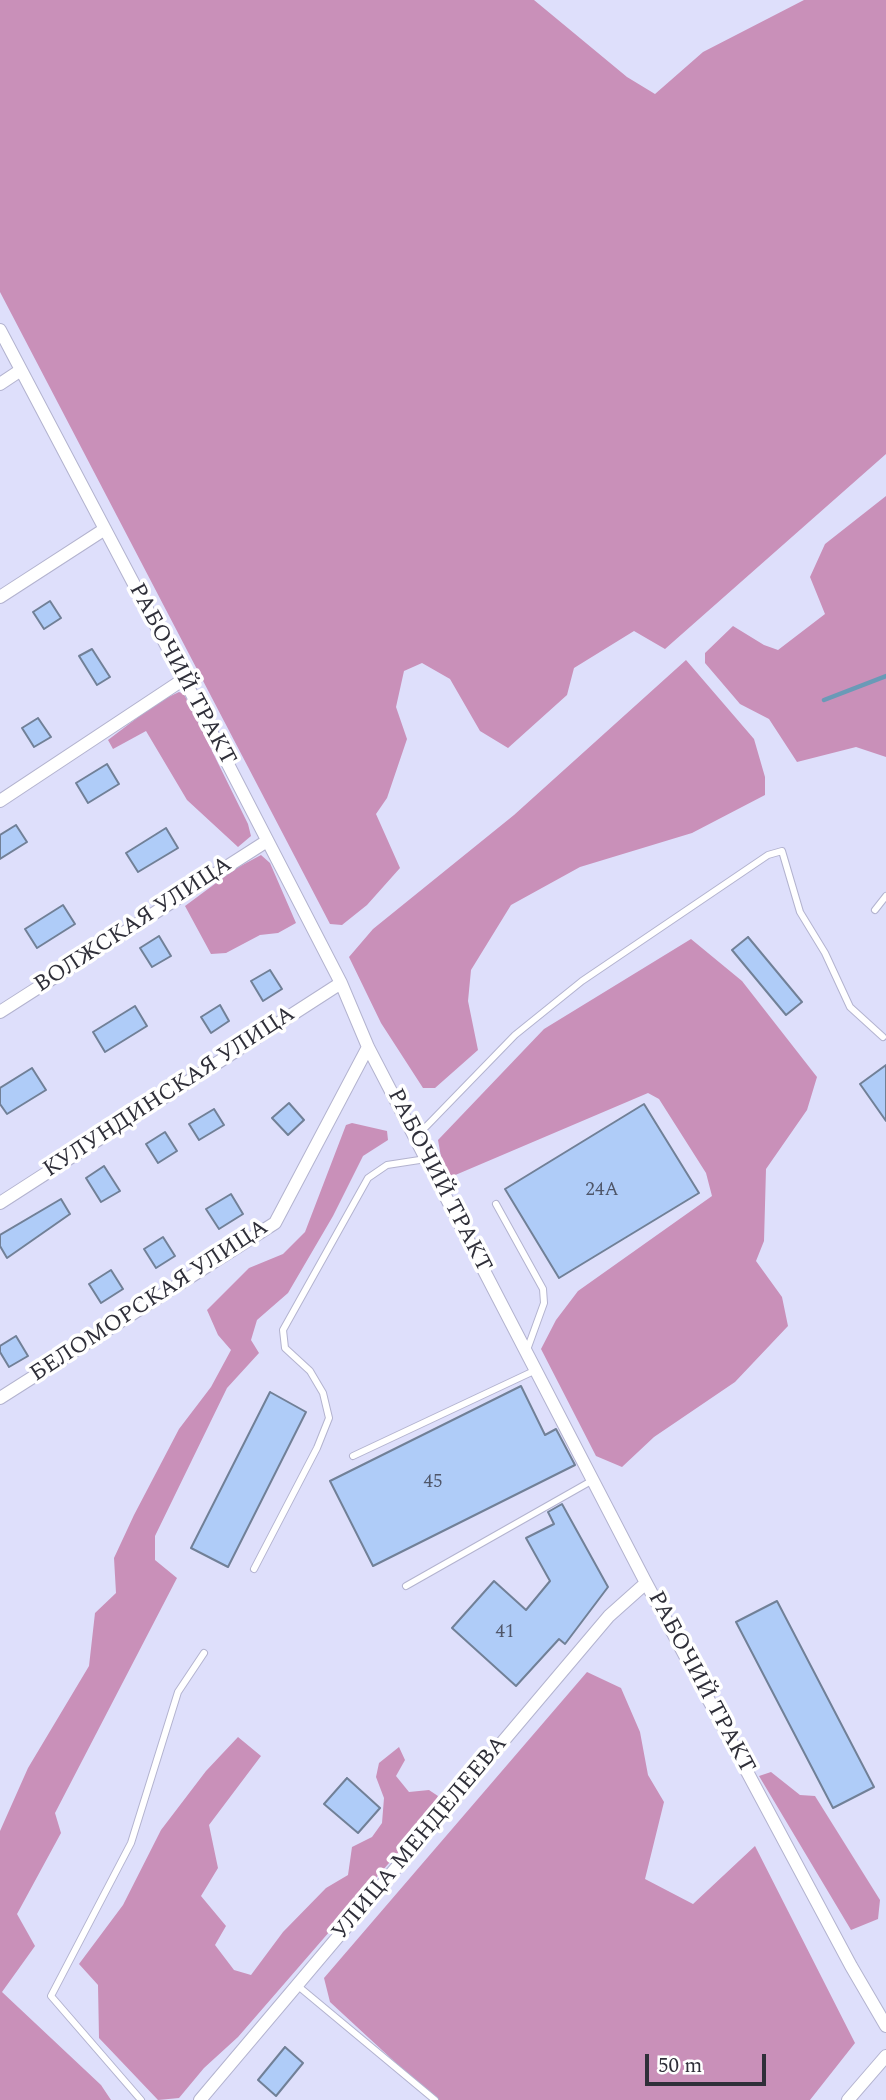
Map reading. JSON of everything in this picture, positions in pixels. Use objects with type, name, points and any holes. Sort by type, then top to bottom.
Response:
[{"type":"street","name":"РАБОЧИЙ ТРАКТ","points":[[0,330],[341,983],[368,1046],[646,1583],[851,1966],[886,2026]]},
{"type":"street","points":[[0,384],[22,370]]},
{"type":"street","points":[[0,597],[105,529]]},
{"type":"street","points":[[0,801],[184,679]]},
{"type":"street","name":"ВОЛЖСКАЯ УЛИЦА","points":[[0,1012],[267,841]]},
{"type":"street","name":"КУЛУНДИНСКАЯ УЛИЦА","points":[[0,1203],[341,983]]},
{"type":"street","name":"БЕЛОМОРСКАЯ УЛИЦА","points":[[0,1398],[275,1223],[368,1046]]},
{"type":"street","name":"УЛИЦА МЕНДЕЛЕЕВА","points":[[200,2100],[609,1616],[646,1583]]},
{"type":"street","points":[[848,2100],[886,2056]]},
{"type":"lane","points":[[415,1138],[515,1035],[582,981],[768,855],[782,851],[800,912],[825,953],[850,1007],[883,1037]]},
{"type":"lane","points":[[875,910],[886,896]]},
{"type":"lane","points":[[254,1569],[317,1448],[329,1418],[323,1393],[310,1371],[285,1348],[284,1330],[368,1178],[387,1166],[426,1159]]},
{"type":"lane","points":[[496,1204],[543,1289],[544,1303],[526,1352]]},
{"type":"lane","points":[[353,1457],[536,1370]]},
{"type":"lane","points":[[406,1586],[593,1480]]},
{"type":"lane","points":[[141,2100],[51,1996],[131,1843],[178,1692],[204,1653]]},
{"type":"lane","points":[[298,1986],[435,2100]]},
{"type":"shaded area","points":[[0,0],[534,0],[627,77],[655,94],[703,52],[804,0],[886,0],[886,454],[665,649],[634,631],[574,668],[567,695],[508,748],[480,731],[450,679],[422,663],[404,671],[396,707],[407,739],[387,798],[376,814],[400,868],[367,905],[342,925],[330,924],[0,292]]},
{"type":"shaded area","points":[[886,496],[886,757],[856,747],[797,762],[769,719],[740,704],[705,663],[705,653],[733,626],[764,645],[778,650],[825,614],[810,577],[825,544]]},
{"type":"shaded area","points":[[686,660],[754,739],[765,777],[765,795],[692,833],[580,867],[511,905],[471,970],[468,1001],[478,1050],[435,1088],[423,1088],[381,1023],[349,957],[373,929],[514,815]]},
{"type":"shaded area","points":[[179,692],[184,694],[248,824],[251,836],[238,847],[187,800],[146,731],[113,749],[108,740],[158,702]]},
{"type":"shaded area","points":[[261,855],[270,863],[296,923],[278,933],[260,935],[226,953],[211,954],[185,906],[235,869]]},
{"type":"shaded area","points":[[691,939],[742,981],[817,1077],[807,1110],[766,1169],[764,1241],[756,1261],[782,1297],[788,1326],[735,1382],[654,1437],[622,1467],[596,1456],[541,1349],[556,1320],[578,1291],[712,1196],[706,1173],[659,1099],[648,1093],[453,1176],[444,1174],[438,1140],[544,1029]]},
{"type":"shaded area","points":[[352,1123],[387,1131],[388,1140],[363,1156],[333,1216],[288,1293],[257,1320],[251,1340],[259,1353],[227,1388],[155,1536],[155,1560],[177,1578],[55,1813],[61,1833],[17,1914],[35,1946],[2,1992],[101,2085],[111,2100],[0,2100],[0,1831],[28,1768],[89,1666],[95,1613],[116,1593],[114,1558],[134,1515],[179,1429],[211,1387],[231,1350],[218,1335],[207,1310],[249,1268],[283,1254],[305,1232],[346,1125]]},
{"type":"shaded area","points":[[587,1672],[621,1688],[640,1732],[648,1775],[664,1802],[645,1879],[693,1904],[755,1846],[855,2043],[810,2100],[436,2100],[330,2002],[324,1978]]},
{"type":"shaded area","points":[[238,1737],[261,1756],[209,1825],[218,1868],[201,1896],[226,1926],[215,1945],[234,1970],[251,1975],[283,1932],[326,1888],[348,1875],[352,1847],[372,1837],[382,1823],[384,1798],[376,1777],[379,1763],[399,1747],[405,1760],[396,1776],[409,1792],[429,1790],[438,1796],[429,1816],[238,2037],[204,2068],[179,2098],[158,2100],[99,2038],[98,1985],[79,1964],[123,1905],[161,1830],[206,1771]]},
{"type":"shaded area","points":[[771,1772],[800,1795],[815,1796],[880,1900],[878,1919],[851,1930],[759,1776]]},
{"type":"building","points":[[50,601],[61,618],[44,629],[33,612]]},
{"type":"building","points":[[92,649],[110,677],[97,685],[79,656]]},
{"type":"building","points":[[38,718],[51,737],[34,747],[22,728]]},
{"type":"building","points":[[107,764],[119,784],[88,803],[76,783]]},
{"type":"building","points":[[16,825],[27,842],[0,859],[0,835]]},
{"type":"building","points":[[166,828],[178,848],[138,872],[126,853]]},
{"type":"building","points":[[63,905],[75,924],[37,948],[25,929]]},
{"type":"building","points":[[159,936],[171,956],[152,967],[140,948]]},
{"type":"building","points":[[748,937],[802,1002],[786,1015],[732,950]]},
{"type":"building","points":[[270,970],[282,989],[263,1001],[251,981]]},
{"type":"building","points":[[220,1005],[229,1021],[211,1033],[201,1017]]},
{"type":"building","points":[[135,1006],[147,1026],[105,1052],[93,1032]]},
{"type":"building","points":[[886,1065],[886,1121],[860,1084]]},
{"type":"building","points":[[32,1068],[46,1090],[7,1114],[0,1104],[0,1088]]},
{"type":"building","points":[[289,1103],[304,1120],[288,1135],[272,1118]]},
{"type":"building","points":[[644,1104],[699,1193],[559,1278],[505,1189]]},
{"type":"building","points":[[214,1109],[224,1125],[199,1140],[189,1124]]},
{"type":"building","points":[[165,1132],[177,1151],[158,1163],[146,1144]]},
{"type":"building","points":[[104,1166],[120,1191],[101,1202],[86,1178]]},
{"type":"building","points":[[231,1194],[243,1214],[219,1229],[206,1209]]},
{"type":"building","points":[[61,1199],[70,1214],[7,1258],[0,1246],[0,1235]]},
{"type":"building","points":[[163,1237],[175,1256],[156,1268],[144,1249]]},
{"type":"building","points":[[111,1270],[123,1289],[101,1303],[89,1284]]},
{"type":"building","points":[[16,1336],[28,1356],[9,1367],[0,1352],[0,1346]]},
{"type":"building","points":[[521,1386],[545,1435],[556,1429],[575,1465],[373,1566],[330,1481]]},
{"type":"building","points":[[270,1392],[306,1412],[228,1567],[191,1548]]},
{"type":"building","points":[[562,1504],[608,1587],[565,1644],[559,1639],[516,1686],[452,1628],[494,1581],[526,1610],[550,1581],[526,1538],[554,1524],[548,1512]]},
{"type":"building","points":[[777,1601],[874,1787],[833,1808],[736,1622]]},
{"type":"building","points":[[347,1778],[380,1808],[358,1833],[324,1804]]},
{"type":"building","points":[[285,2047],[303,2063],[276,2096],[258,2080]]},
{"type":"waterway","points":[[824,700],[886,676]]}]
